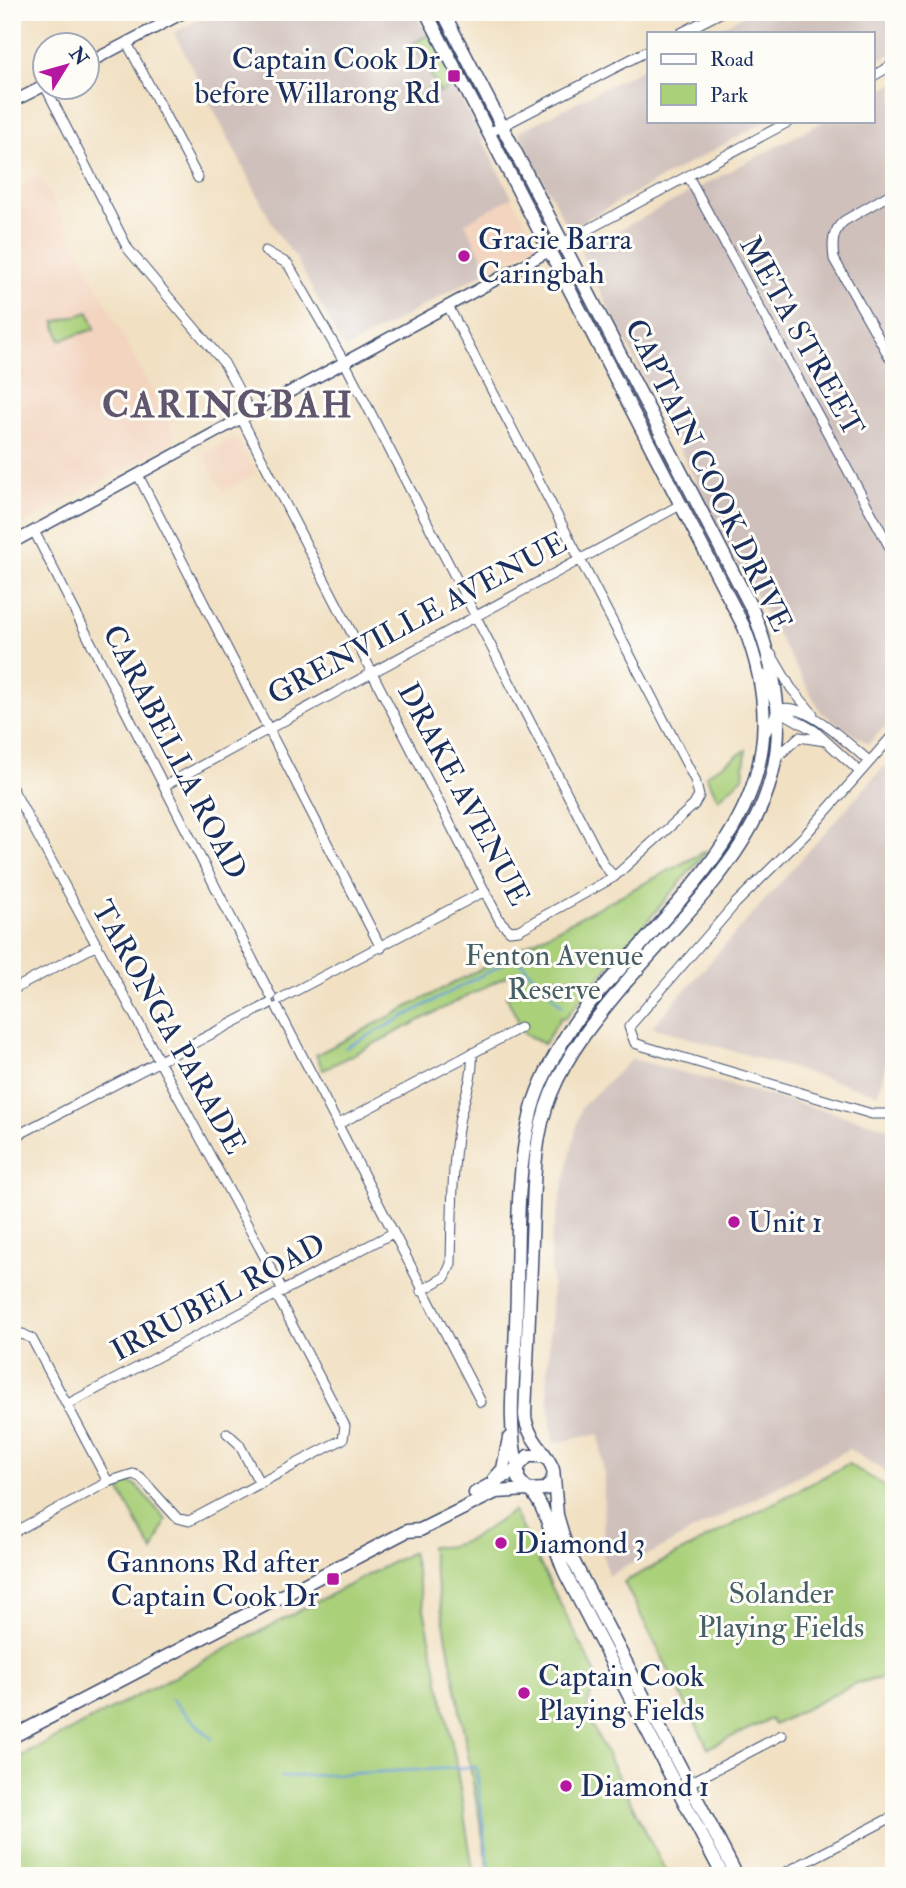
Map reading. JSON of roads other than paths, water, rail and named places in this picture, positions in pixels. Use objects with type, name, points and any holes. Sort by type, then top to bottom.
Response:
[{"type":"main road","name":"CAPTAIN COOK DRIVE","points":[[426,12],[682,504],[754,650],[762,698],[761,762],[753,789],[726,842],[581,1015],[559,1046],[531,1110],[522,1173],[513,1415],[518,1468]]},
{"type":"main road","name":"CAPTAIN COOK DRIVE","points":[[449,14],[502,126],[737,578],[766,643],[778,709],[775,759],[764,802],[743,844],[710,890],[593,1021],[573,1048],[549,1098],[535,1169],[525,1415],[531,1438],[544,1456]]},
{"type":"main road","points":[[550,251],[563,243]]},
{"type":"main road","name":"GRENVILLE AVENUE","points":[[682,504],[694,496]]},
{"type":"main road","points":[[483,1489],[503,1469],[513,1415]]},
{"type":"main road","points":[[12,1737],[407,1531],[518,1468],[528,1456],[544,1456],[553,1465],[557,1515],[567,1549],[737,1876]]},
{"type":"main road","points":[[518,1468],[520,1483],[530,1490],[546,1514],[553,1545],[565,1574],[723,1876]]},
{"type":"main road","points":[[407,1531],[420,1530],[496,1492],[545,1489],[554,1478]]},
{"type":"street","points":[[102,56],[185,12]]},
{"type":"street","points":[[683,32],[722,12]]},
{"type":"street","points":[[127,43],[198,178]]},
{"type":"street","points":[[489,132],[647,51]]},
{"type":"street","points":[[874,75],[894,64]]},
{"type":"street","points":[[12,102],[32,92]]},
{"type":"street","name":"DRAKE AVENUE","points":[[53,102],[128,250],[220,357],[372,673],[500,920],[510,931],[519,930],[614,877]]},
{"type":"street","points":[[563,243],[788,122]]},
{"type":"street","name":"META STREET","points":[[688,176],[894,555]]},
{"type":"street","points":[[894,192],[844,220],[838,226],[832,246],[834,259],[894,365]]},
{"type":"street","points":[[265,251],[289,264],[344,362],[604,865],[614,877],[694,805],[699,796],[695,780],[448,306]]},
{"type":"street","points":[[12,543],[550,251]]},
{"type":"street","points":[[138,475],[381,948]]},
{"type":"street","name":"GRENVILLE AVENUE","points":[[164,786],[682,504]]},
{"type":"street","name":"CARABELLA ROAD","points":[[34,531],[391,1234],[481,1402]]},
{"type":"street","points":[[766,643],[791,688],[822,723],[869,761]]},
{"type":"street","points":[[754,650],[778,709],[830,742],[860,772]]},
{"type":"street","points":[[778,709],[797,709],[822,723]]},
{"type":"street","points":[[763,738],[778,709]]},
{"type":"street","points":[[890,1111],[872,1114],[643,1046],[635,1043],[629,1027],[736,903],[806,834],[894,734]]},
{"type":"street","points":[[775,759],[799,737],[830,742]]},
{"type":"street","name":"TARONGA PARADE","points":[[12,788],[160,1060],[280,1292],[346,1430],[340,1441],[260,1484]]},
{"type":"street","points":[[12,1138],[381,948],[485,891]]},
{"type":"street","points":[[12,990],[97,945]]},
{"type":"street","points":[[337,1125],[520,1028]]},
{"type":"street","points":[[421,1291],[443,1279],[451,1264],[458,1135],[472,1077],[472,1053]]},
{"type":"street","name":"IRRUBEL ROAD","points":[[68,1404],[391,1234]]},
{"type":"street","points":[[12,1336],[26,1334],[34,1342],[108,1482]]},
{"type":"street","points":[[12,1533],[108,1482],[133,1474],[140,1477],[183,1521],[192,1520],[260,1484],[239,1444],[227,1433]]},
{"type":"street","points":[[688,1784],[782,1735]]},
{"type":"street","points":[[779,1876],[894,1816]]},
{"type":"waterway","points":[[345,1048],[512,959],[522,963],[562,1006]]},
{"type":"waterway","points":[[171,1699],[212,1739]]},
{"type":"waterway","points":[[281,1777],[476,1767],[490,1876]]},
{"type":"place","name":"Captain Cook Dr before Willarong Rd","points":[[454,76]]},
{"type":"place","name":"Gracie Barra Caringbah","points":[[464,256]]},
{"type":"place","name":"Unit 1","points":[[734,1222]]},
{"type":"place","name":"Diamond 3","points":[[501,1543]]},
{"type":"place","name":"Gannons Rd after Captain Cook Dr","points":[[333,1579]]},
{"type":"place","name":"Captain Cook Playing Fields","points":[[524,1693]]},
{"type":"place","name":"Diamond 1","points":[[566,1786]]},
{"type":"district","name":"CARINGBAH","points":[[228,404]]},
{"type":"park label","name":"Fenton Avenue Reserve","points":[[554,972]]},
{"type":"park label","name":"Solander Playing Fields","points":[[781,1610]]}]
